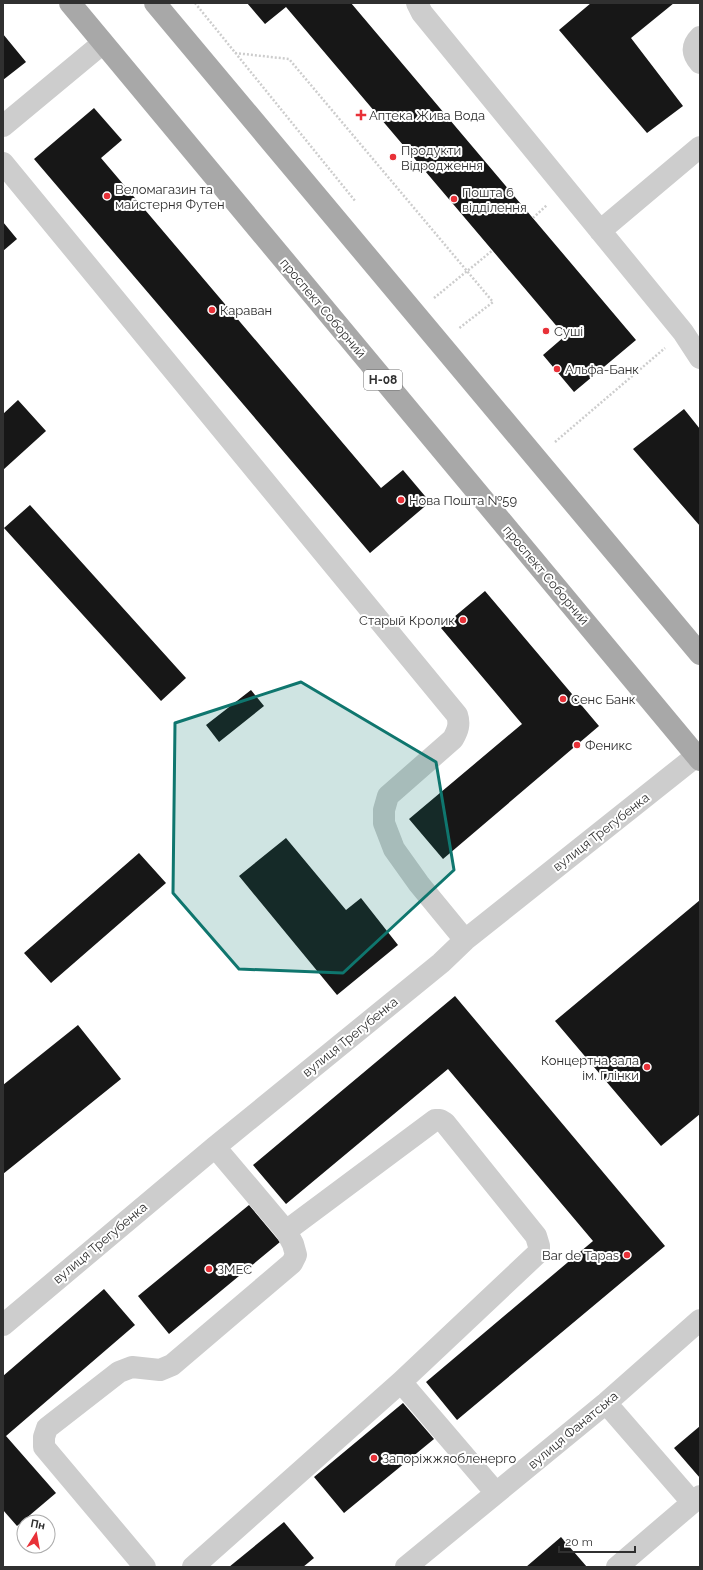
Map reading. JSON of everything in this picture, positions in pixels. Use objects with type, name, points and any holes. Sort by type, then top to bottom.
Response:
[{"type":"main road","name":"проспект Соборний","points":[[70,3],[699,756]]},
{"type":"main road","points":[[155,3],[700,654]]},
{"type":"street","points":[[417,3],[422,13],[683,332],[700,358]]},
{"type":"street","points":[[700,37],[694,44],[693,52],[694,56],[700,63]]},
{"type":"street","points":[[3,126],[103,43]]},
{"type":"street","points":[[600,231],[700,147]]},
{"type":"street","points":[[3,163],[457,715],[459,726],[454,739],[388,796],[384,810],[384,823],[394,849],[419,884],[465,940]]},
{"type":"street","name":"вулиця Трегубенка","points":[[3,1324],[215,1147],[441,963],[465,940],[699,756]]},
{"type":"street","points":[[193,1567],[401,1382],[538,1252],[540,1246],[536,1236],[445,1123],[440,1120],[435,1120],[286,1231]]},
{"type":"street","points":[[145,1567],[44,1446],[44,1437],[47,1428],[119,1372],[132,1367],[160,1370],[172,1365],[292,1263],[296,1255],[293,1244],[286,1231],[215,1147]]},
{"type":"street","name":"вулиця Фанатська","points":[[406,1567],[606,1403],[700,1320]]},
{"type":"street","points":[[401,1382],[496,1492]]},
{"type":"street","points":[[606,1403],[696,1499],[617,1567]]},
{"type":"path","points":[[234,53],[289,59],[492,302],[458,328]]},
{"type":"path","points":[[434,298],[492,250]]},
{"type":"path","points":[[553,444],[683,332]]},
{"type":"highlighted area","points":[[301,682],[436,762],[454,870],[343,973],[239,969],[173,893],[175,723]]},
{"type":"building","points":[[247,3],[351,3],[636,340],[574,392],[543,355],[565,336],[286,7],[265,24]]},
{"type":"building","points":[[591,3],[674,3],[631,38],[683,106],[647,133],[559,30]]},
{"type":"building","points":[[3,34],[26,62],[3,80]]},
{"type":"building","points":[[94,108],[122,140],[101,158],[381,488],[403,470],[430,502],[370,553],[34,159]]},
{"type":"building","points":[[3,222],[17,239],[3,251]]},
{"type":"building","points":[[18,400],[46,431],[3,470],[3,414]]},
{"type":"building","points":[[684,409],[700,429],[700,526],[633,449]]},
{"type":"building","points":[[30,505],[186,678],[161,701],[4,528]]},
{"type":"building","points":[[485,591],[599,726],[443,859],[409,819],[522,724],[441,628]]},
{"type":"building","points":[[251,690],[264,706],[219,742],[206,725]]},
{"type":"building","points":[[286,838],[346,910],[361,898],[398,945],[337,995],[239,876]]},
{"type":"building","points":[[139,853],[166,883],[51,983],[24,953]]},
{"type":"building","name":"Концертна зала ім. Глінки","points":[[700,900],[700,1114],[661,1146],[555,1021]]},
{"type":"building","points":[[455,996],[665,1246],[457,1420],[426,1382],[593,1241],[448,1069],[286,1204],[253,1165]]},
{"type":"building","points":[[78,1025],[121,1079],[3,1174],[3,1085]]},
{"type":"building","name":"ЗМЕС","points":[[249,1205],[280,1242],[169,1334],[138,1296]]},
{"type":"building","points":[[104,1289],[135,1325],[6,1436],[56,1493],[31,1514],[16,1514],[16,1525],[3,1510],[3,1376]]},
{"type":"building","name":"Запоріжжяобленерго","points":[[403,1403],[434,1439],[344,1513],[314,1477]]},
{"type":"building","points":[[700,1426],[700,1478],[674,1448]]},
{"type":"building","points":[[284,1522],[314,1558],[303,1567],[229,1567]]},
{"type":"building","points":[[561,1537],[587,1567],[526,1567]]},
{"type":"place","name":"Аптека Жива Вода","points":[[361,115]]},
{"type":"place","name":"Продукти Відродження","points":[[393,157]]},
{"type":"place","name":"Веломагазин та майстерня Футен","points":[[107,196]]},
{"type":"place","name":"Пошта 6 відділення","points":[[454,199]]},
{"type":"place","name":"Караван","points":[[212,310]]},
{"type":"place","name":"Суші","points":[[546,331]]},
{"type":"place","name":"Альфа-Банк","points":[[557,369]]},
{"type":"place","name":"Нова Пошта №59","points":[[401,500]]},
{"type":"place","name":"Старый Кролик","points":[[463,620]]},
{"type":"place","name":"Сенс Банк","points":[[563,699]]},
{"type":"place","name":"Феникс","points":[[577,745]]},
{"type":"place","name":"Концертна зала ім. Глінки","points":[[647,1067]]},
{"type":"place","name":"Bar de Tapas","points":[[627,1255]]},
{"type":"place","name":"ЗМЕС","points":[[209,1269]]},
{"type":"place","name":"Запоріжжяобленерго","points":[[374,1458]]}]
